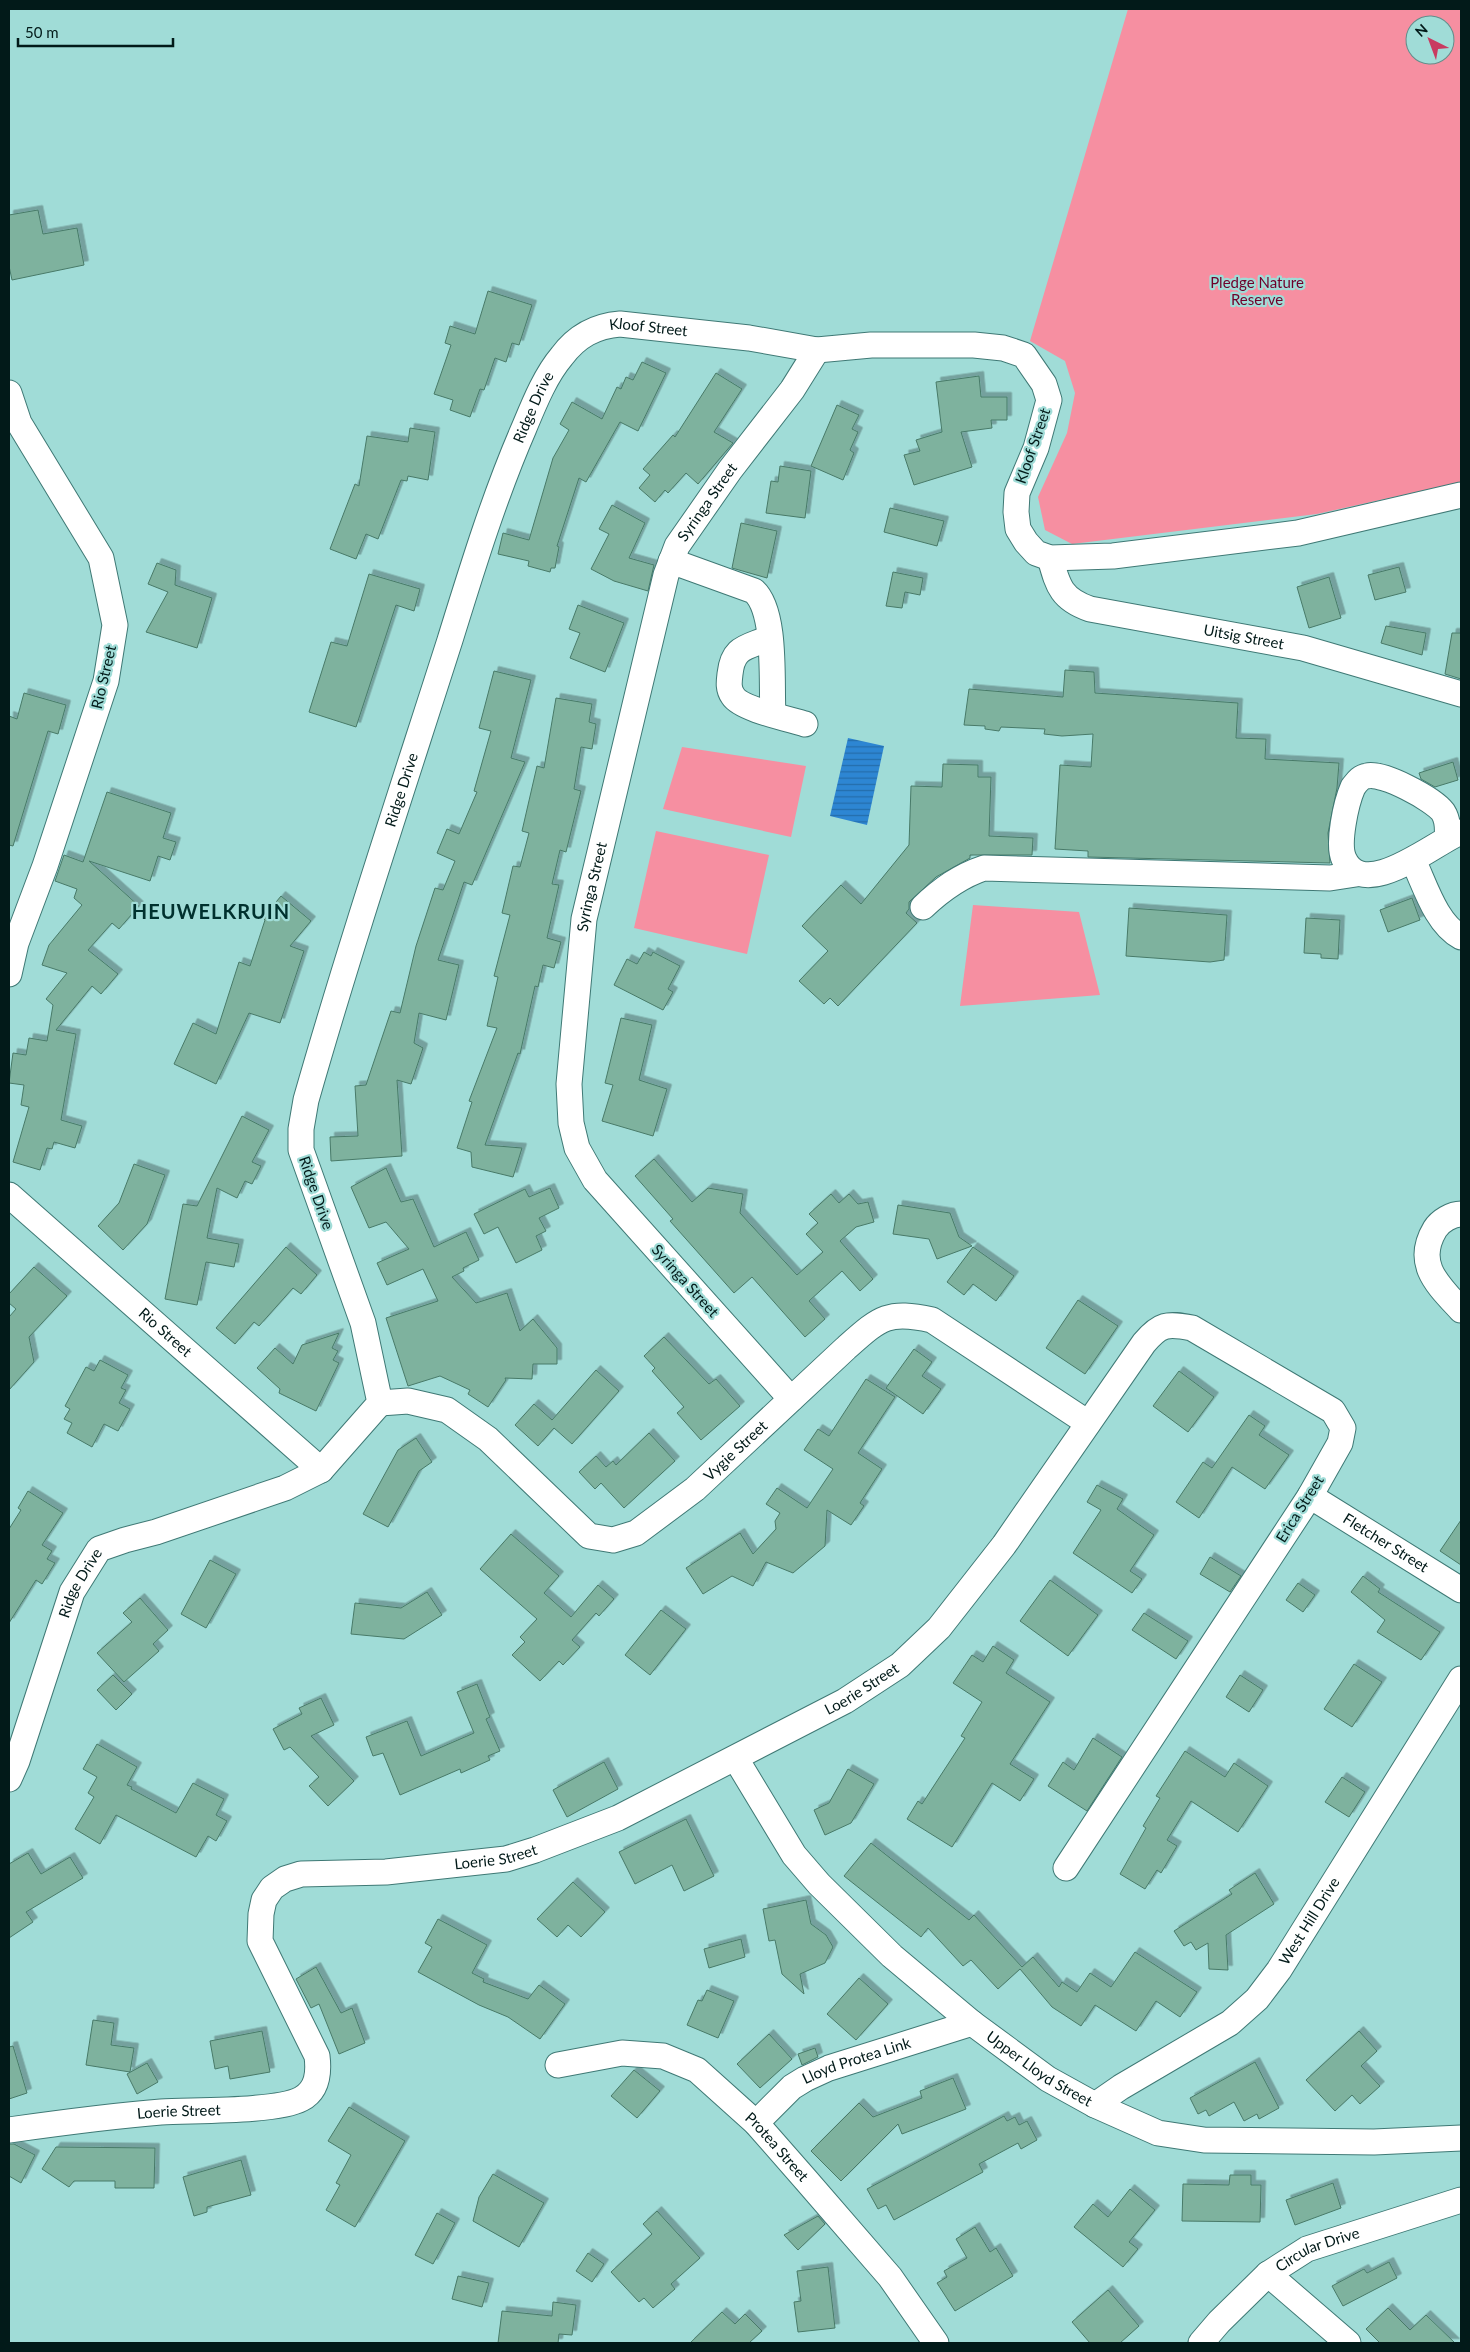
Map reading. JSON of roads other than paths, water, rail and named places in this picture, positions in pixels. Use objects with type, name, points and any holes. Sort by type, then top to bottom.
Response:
[{"type":"street","name":"Kloof Street","points":[[561,356],[585,333],[604,326],[620,324],[749,338],[817,350],[871,346],[974,345],[1003,348],[1024,355],[1044,384],[1049,400],[1036,448],[1017,493],[1016,512],[1018,528],[1026,542],[1036,553],[1050,558]]},
{"type":"street","name":"Syringa Street","points":[[791,1399],[595,1180],[578,1148],[570,1123],[569,1084],[584,920],[666,575],[677,546],[730,470],[792,390],[817,350]]},
{"type":"street","name":"Ridge Drive","points":[[9,1779],[17,1761],[72,1592],[99,1549],[156,1532],[285,1488],[321,1470],[380,1403],[363,1323],[302,1150],[301,1129],[306,1100],[468,583],[507,467],[536,399],[561,356]]},
{"type":"street","name":"Rio Street","points":[[9,393],[20,423],[101,558],[115,626],[106,682],[45,866],[16,943],[9,974]]},
{"type":"street","points":[[1050,558],[1113,556],[1298,533],[1461,495]]},
{"type":"street","name":"Uitsig Street","points":[[1050,558],[1062,593],[1078,605],[1090,609],[1303,648],[1461,694]]},
{"type":"street","points":[[671,561],[754,591],[764,604],[770,638],[773,714]]},
{"type":"street","points":[[770,638],[738,651],[734,655],[731,662],[729,685],[738,702],[805,724]]},
{"type":"street","points":[[923,907],[943,888],[971,872],[984,868],[1330,878],[1356,874],[1366,876],[1413,860],[1454,835],[1442,810],[1431,802],[1383,777],[1365,776],[1358,780],[1350,793],[1340,846],[1346,863],[1356,874]]},
{"type":"street","points":[[1413,860],[1436,908],[1452,931],[1461,937]]},
{"type":"street","name":"Rio Street","points":[[9,1195],[321,1470]]},
{"type":"street","points":[[1461,1214],[1455,1214],[1439,1224],[1426,1248],[1426,1261],[1431,1273],[1461,1310]]},
{"type":"street","name":"Vygie Street","points":[[380,1403],[408,1401],[447,1410],[488,1439],[589,1536],[613,1540],[636,1533],[695,1489],[868,1329],[893,1315],[910,1315],[932,1320],[956,1334],[1088,1423]]},
{"type":"street","name":"Erica Street","points":[[1066,1868],[1310,1496],[1340,1443],[1343,1428],[1339,1418],[1320,1402],[1192,1328],[1166,1325],[1156,1329],[1088,1423]]},
{"type":"street","name":"Loerie Street","points":[[9,2130],[69,2121],[160,2112],[276,2105],[300,2100],[310,2093],[314,2086],[318,2067],[317,2056],[260,1941],[261,1914],[264,1900],[272,1888],[285,1878],[301,1874],[386,1872],[506,1859],[618,1818],[736,1759],[845,1701],[900,1665],[939,1628],[998,1552],[1088,1423]]},
{"type":"street","name":"Fletcher Street","points":[[1310,1496],[1461,1590]]},
{"type":"street","name":"West Hill Drive","points":[[1095,2105],[1121,2087],[1230,2023],[1257,1999],[1279,1970],[1461,1679]]},
{"type":"street","name":"Upper Lloyd Street","points":[[736,1759],[794,1855],[819,1884],[892,1956],[972,2023],[1048,2079],[1095,2105],[1158,2133],[1204,2140],[1374,2142],[1461,2138]]},
{"type":"street","name":"Lloyd Protea Link","points":[[756,2123],[792,2087],[804,2079],[829,2068],[972,2023]]},
{"type":"street","name":"Protea Street","points":[[558,2065],[622,2053],[663,2056],[697,2070],[756,2123],[890,2277],[936,2343]]},
{"type":"street","name":"Circular Drive","points":[[1201,2343],[1219,2322],[1268,2274],[1307,2249],[1342,2236],[1461,2200]]},
{"type":"street","points":[[1268,2274],[1348,2343]]},
{"type":"water","points":[[848,738],[884,746],[867,825],[830,816]]},
{"type":"district","name":"HEUWELKRUIN","points":[[211,912]]},
{"type":"park label","name":"Pledge Nature Reserve","points":[[1257,292]]}]
